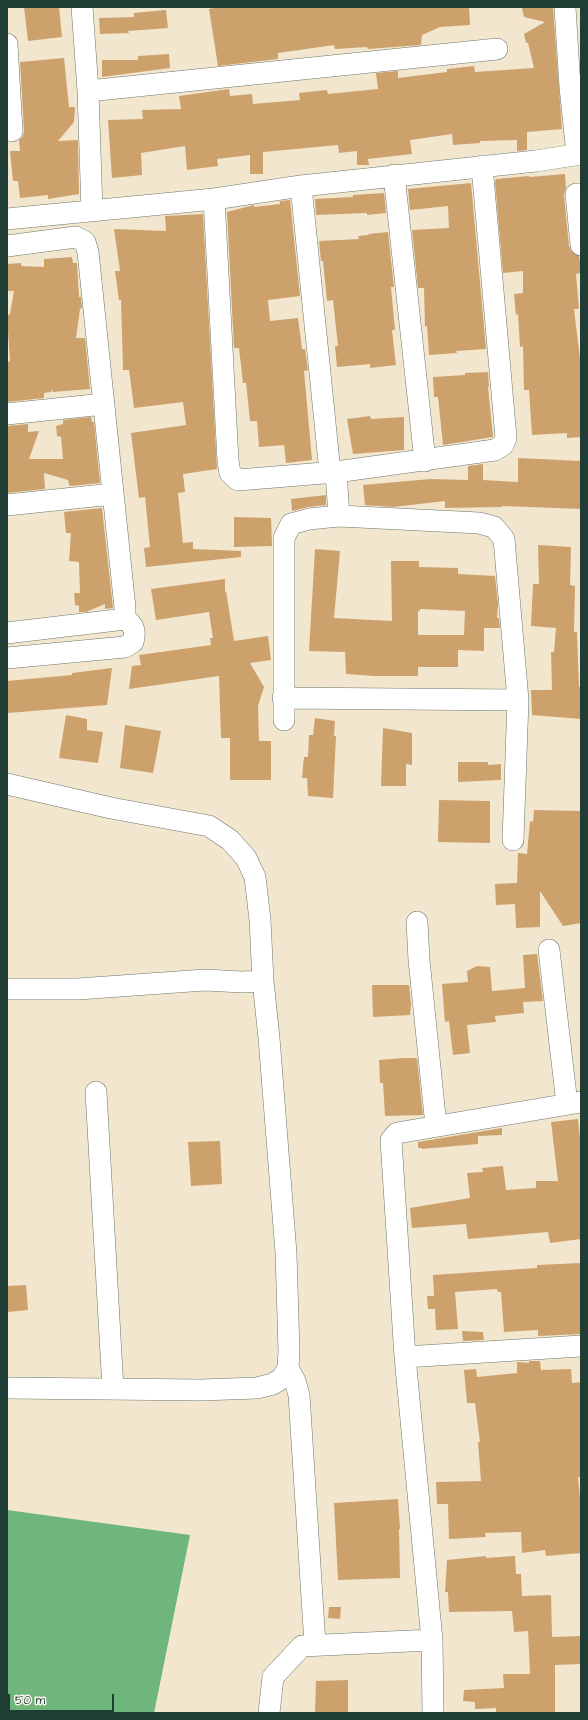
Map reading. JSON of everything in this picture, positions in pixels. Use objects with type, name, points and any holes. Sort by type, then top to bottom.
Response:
[{"type":"street","points":[[82,7],[88,91],[92,210]]},
{"type":"street","points":[[7,219],[214,199],[301,186],[579,154],[575,87],[565,7]]},
{"type":"street","points":[[7,44],[12,131]]},
{"type":"street","points":[[88,91],[497,48]]},
{"type":"street","points":[[214,199],[228,461],[230,473],[238,480],[333,472],[424,461],[495,450],[503,445],[506,438],[482,166]]},
{"type":"street","points":[[394,175],[424,461]]},
{"type":"street","points":[[301,186],[339,516]]},
{"type":"street","points":[[576,194],[581,245]]},
{"type":"street","points":[[7,246],[76,237],[85,242],[88,252],[104,404],[125,608],[124,619]]},
{"type":"street","points":[[7,414],[104,404]]},
{"type":"street","points":[[7,505],[113,494]]},
{"type":"street","points":[[284,720],[284,538],[291,524],[309,519],[339,516],[479,523],[494,527],[504,539],[518,700],[513,840]]},
{"type":"street","points":[[7,633],[124,619],[131,624],[135,633],[133,642],[125,647],[7,658]]},
{"type":"street","points":[[284,698],[518,700]]},
{"type":"street","points":[[7,784],[111,808],[204,824],[230,840],[246,858],[255,876],[260,920],[263,981],[286,1253],[288,1368],[299,1395],[316,1644]]},
{"type":"street","points":[[417,922],[419,960],[436,1126]]},
{"type":"street","points":[[433,1713],[432,1640],[404,1357],[391,1140],[397,1133],[574,1103],[549,950]]},
{"type":"street","points":[[7,989],[78,989],[205,980],[242,982],[263,981]]},
{"type":"street","points":[[96,1092],[113,1389]]},
{"type":"street","points":[[404,1357],[581,1346]]},
{"type":"street","points":[[7,1388],[201,1390],[257,1388],[273,1384],[282,1378],[288,1368]]},
{"type":"street","points":[[269,1713],[273,1677],[302,1646],[316,1644],[432,1640]]},
{"type":"green space","points":[[7,1510],[190,1535],[154,1713],[7,1713]]},
{"type":"building","points":[[24,7],[59,7],[62,37],[28,41]]},
{"type":"building","points":[[219,7],[469,7],[470,25],[440,27],[422,35],[421,45],[368,49],[367,47],[335,49],[334,45],[278,53],[278,59],[218,66],[209,9]]},
{"type":"building","points":[[553,7],[562,129],[527,132],[527,150],[517,151],[517,140],[480,141],[480,143],[453,145],[452,134],[410,140],[412,154],[368,159],[369,165],[357,165],[357,151],[339,153],[338,145],[263,152],[263,174],[250,174],[250,155],[217,159],[218,166],[187,170],[185,146],[141,153],[142,175],[112,178],[108,120],[143,119],[142,110],[181,109],[179,96],[229,89],[230,96],[252,94],[253,104],[300,100],[299,93],[327,90],[328,94],[378,89],[376,73],[398,71],[398,78],[447,72],[447,69],[474,66],[475,72],[534,68],[528,43],[526,43],[524,34],[545,22],[524,17],[522,8]]},
{"type":"building","points":[[166,10],[168,28],[128,31],[129,33],[100,34],[99,18],[134,17],[134,13]]},
{"type":"building","points":[[169,54],[170,68],[102,77],[102,60],[138,60],[138,56]]},
{"type":"building","points":[[64,58],[69,107],[75,107],[74,122],[58,141],[78,140],[79,194],[48,199],[48,195],[20,198],[18,181],[13,181],[10,151],[20,151],[19,140],[23,136],[24,131],[20,62]]},
{"type":"building","points":[[565,174],[566,188],[564,195],[569,246],[572,252],[579,256],[581,267],[581,273],[576,274],[579,309],[574,309],[581,367],[581,437],[567,438],[567,433],[532,435],[529,390],[524,390],[523,346],[520,347],[518,314],[516,315],[514,294],[523,293],[523,271],[503,273],[495,182],[496,179]]},
{"type":"building","points":[[471,183],[486,349],[429,355],[427,326],[425,327],[424,288],[418,288],[412,230],[449,228],[448,206],[410,210],[408,189]]},
{"type":"building","points":[[384,193],[386,213],[367,215],[367,213],[316,215],[315,199],[353,197],[353,195]]},
{"type":"building","points":[[290,200],[300,296],[268,300],[270,321],[298,318],[302,349],[305,349],[308,370],[304,371],[312,460],[286,463],[284,445],[259,447],[257,421],[250,421],[246,383],[243,383],[239,348],[234,348],[227,212],[254,205],[254,207],[280,204],[280,201]]},
{"type":"building","points":[[203,214],[217,469],[183,474],[185,492],[178,493],[183,543],[193,542],[193,549],[241,551],[241,557],[146,567],[144,548],[150,547],[145,497],[139,498],[131,433],[186,425],[183,402],[134,408],[129,370],[123,370],[121,300],[119,300],[115,271],[120,271],[114,229],[166,231],[165,216]]},
{"type":"building","points":[[388,232],[394,287],[391,287],[395,330],[392,330],[396,365],[370,368],[370,364],[337,367],[335,346],[338,346],[333,300],[327,301],[323,261],[321,261],[319,241],[359,239],[358,236]]},
{"type":"building","points":[[72,257],[73,263],[77,263],[79,297],[81,297],[82,308],[80,309],[76,338],[85,338],[90,389],[53,392],[52,389],[51,392],[44,393],[44,398],[7,402],[7,362],[10,361],[7,316],[10,314],[14,291],[7,291],[7,264],[21,263],[21,266],[44,267],[44,259]]},
{"type":"building","points":[[488,372],[493,437],[443,445],[438,397],[434,397],[433,377]]},
{"type":"building","points":[[370,416],[371,419],[404,417],[404,450],[353,454],[347,419]]},
{"type":"building","points":[[91,417],[92,422],[94,422],[100,483],[71,486],[69,485],[68,480],[44,473],[45,489],[7,493],[7,426],[28,424],[28,432],[39,431],[29,459],[63,459],[61,437],[57,436],[56,426],[63,424],[63,420]]},
{"type":"building","points":[[518,458],[581,461],[581,509],[502,506],[445,508],[445,501],[393,507],[365,505],[363,485],[431,479],[468,480],[468,466],[483,464],[483,480],[518,482]]},
{"type":"building","points":[[326,495],[326,505],[292,511],[291,499]]},
{"type":"building","points":[[102,508],[113,608],[105,609],[105,604],[86,612],[79,612],[79,606],[75,605],[74,593],[80,593],[79,562],[69,561],[71,533],[66,533],[64,512]]},
{"type":"building","points":[[234,517],[271,518],[272,546],[234,547]]},
{"type":"building","points":[[538,545],[571,547],[570,585],[575,586],[574,632],[577,632],[579,687],[581,687],[581,719],[532,715],[531,690],[552,690],[551,652],[554,652],[556,628],[531,626],[533,584],[539,584]]},
{"type":"building","points":[[315,549],[340,551],[334,618],[392,621],[391,561],[419,561],[419,567],[458,568],[458,574],[495,576],[498,604],[497,618],[499,618],[500,628],[484,628],[484,651],[458,650],[458,667],[418,667],[418,676],[374,676],[346,674],[345,652],[309,651]],"holes":[[[420,609],[465,611],[464,635],[418,635],[418,611],[420,611]]]},
{"type":"building","points":[[225,579],[225,592],[226,591],[234,641],[268,636],[271,660],[250,663],[264,687],[258,706],[259,741],[271,741],[271,780],[230,780],[230,738],[221,738],[219,676],[129,689],[132,666],[141,665],[139,655],[211,645],[210,638],[213,638],[209,612],[156,620],[151,589]]},
{"type":"building","points":[[112,668],[107,705],[8,713],[7,681],[72,675],[72,673]]},
{"type":"building","points":[[66,715],[87,719],[87,730],[103,732],[98,763],[59,758]]},
{"type":"building","points":[[315,718],[335,721],[334,736],[336,736],[333,798],[308,796],[307,778],[302,778],[304,757],[308,757],[309,735],[313,735]]},
{"type":"building","points":[[125,725],[161,731],[153,773],[120,768]]},
{"type":"building","points":[[383,728],[412,733],[412,765],[406,764],[406,786],[381,786]]},
{"type":"building","points":[[458,762],[488,762],[488,765],[501,764],[501,780],[458,782]]},
{"type":"building","points":[[439,800],[490,801],[490,843],[438,842]]},
{"type":"building","points":[[534,810],[581,811],[581,923],[563,926],[540,891],[540,927],[516,928],[515,904],[496,905],[495,884],[517,883],[518,853],[527,854],[530,821],[533,822]]},
{"type":"building","points":[[537,954],[543,1001],[523,1002],[524,1013],[495,1016],[496,1022],[467,1025],[470,1053],[453,1055],[449,1021],[445,1022],[442,984],[468,982],[467,971],[477,966],[490,967],[492,991],[525,988],[523,955]]},
{"type":"building","points":[[372,985],[409,985],[411,1004],[410,1015],[373,1017]]},
{"type":"building","points":[[417,1058],[423,1115],[385,1116],[383,1083],[380,1083],[379,1060]]},
{"type":"building","points":[[578,1119],[581,1148],[581,1239],[550,1243],[548,1232],[468,1239],[466,1224],[412,1228],[410,1208],[470,1198],[467,1173],[483,1172],[482,1168],[503,1166],[506,1190],[536,1188],[536,1181],[558,1181],[551,1122]]},
{"type":"building","points":[[502,1128],[502,1135],[478,1136],[478,1144],[422,1149],[418,1148],[418,1142]]},
{"type":"building","points":[[220,1141],[222,1184],[191,1186],[188,1142]]},
{"type":"building","points":[[581,1263],[581,1334],[538,1336],[538,1330],[504,1332],[501,1292],[498,1292],[497,1289],[455,1292],[458,1329],[436,1330],[435,1309],[428,1309],[427,1296],[434,1296],[433,1275],[537,1268],[537,1265]]},
{"type":"building","points":[[26,1285],[28,1310],[7,1312],[7,1286]]},
{"type":"building","points":[[462,1331],[483,1332],[484,1340],[463,1341]]},
{"type":"building","points":[[529,1361],[540,1361],[541,1370],[571,1369],[572,1383],[581,1382],[581,1477],[578,1477],[581,1509],[581,1553],[546,1556],[545,1550],[522,1553],[521,1532],[485,1533],[486,1537],[449,1539],[448,1504],[437,1504],[436,1482],[481,1481],[478,1442],[480,1442],[475,1403],[467,1403],[464,1370],[476,1369],[477,1377],[517,1373],[517,1362],[529,1363]]},
{"type":"building","points":[[398,1499],[400,1529],[400,1578],[338,1580],[334,1503]]},
{"type":"building","points":[[486,1556],[486,1558],[515,1556],[516,1574],[521,1574],[522,1596],[551,1595],[552,1637],[581,1636],[581,1664],[555,1665],[555,1713],[496,1713],[496,1708],[475,1709],[475,1702],[463,1701],[464,1690],[504,1688],[503,1674],[530,1674],[528,1631],[514,1632],[512,1611],[449,1612],[448,1592],[445,1592],[447,1560]]},
{"type":"building","points":[[329,1607],[341,1607],[340,1619],[328,1618]]},
{"type":"building","points":[[348,1680],[348,1713],[315,1713],[316,1681]]}]
